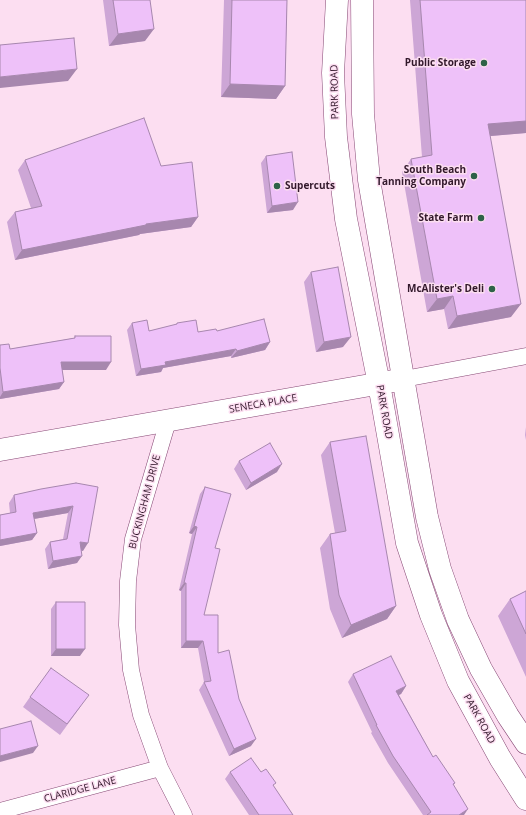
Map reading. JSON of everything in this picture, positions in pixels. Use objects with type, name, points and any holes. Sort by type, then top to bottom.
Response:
[{"type":"main road","name":"PARK ROAD","points":[[337,0],[334,73],[336,137],[346,219],[379,384],[407,544],[431,615],[458,681],[504,764],[526,799]]},
{"type":"main road","points":[[362,0],[363,114],[369,180],[427,517],[440,569],[458,620],[481,669],[508,716],[526,743]]},
{"type":"main road","name":"SENECA PLACE","points":[[0,450],[404,379]]},
{"type":"street","name":"SENECA PLACE","points":[[404,379],[526,356]]},
{"type":"street","name":"BUCKINGHAM DRIVE","points":[[168,421],[133,539],[128,581],[127,625],[131,670],[141,715],[160,768],[184,815]]},
{"type":"street","name":"CLARIDGE LANE","points":[[0,811],[160,768]]},
{"type":"building","points":[[113,0],[150,0],[154,29],[118,34]]},
{"type":"building","points":[[232,0],[287,0],[285,86],[230,84]]},
{"type":"building","points":[[420,0],[526,0],[526,121],[488,124],[521,304],[457,316],[453,296],[437,299],[411,159],[432,155]]},
{"type":"building","points":[[74,38],[77,69],[0,77],[0,45]]},
{"type":"building","points":[[144,118],[161,166],[192,162],[198,217],[146,224],[22,250],[15,212],[42,206],[25,160]]},
{"type":"building","name":"Supercuts","points":[[292,152],[298,202],[272,206],[266,156]]},
{"type":"building","points":[[338,267],[351,337],[324,342],[311,272]]},
{"type":"building","points":[[264,319],[270,342],[237,351],[236,349],[165,362],[166,365],[141,369],[132,323],[147,320],[149,331],[177,323],[196,320],[198,332],[216,329],[217,331]]},
{"type":"building","points":[[75,336],[111,336],[111,362],[61,362],[64,382],[3,392],[0,368],[0,345],[9,344],[10,349],[75,338]]},
{"type":"building","points":[[366,436],[396,606],[351,625],[339,595],[330,534],[346,531],[330,442]]},
{"type":"building","points":[[270,443],[282,464],[251,483],[239,461]]},
{"type":"building","points":[[76,483],[98,487],[88,543],[80,542],[82,556],[53,561],[50,542],[67,539],[73,506],[33,513],[37,533],[0,540],[0,515],[16,512],[14,495]]},
{"type":"building","points":[[205,487],[231,494],[215,548],[220,549],[204,615],[218,615],[218,653],[229,650],[239,699],[256,739],[234,749],[204,682],[211,681],[203,641],[186,641],[186,583],[184,583],[197,527],[194,526]]},
{"type":"building","points":[[526,591],[526,634],[510,599]]},
{"type":"building","points":[[56,602],[85,602],[85,649],[56,649]]},
{"type":"building","points":[[391,656],[406,686],[396,691],[433,757],[436,755],[455,783],[453,784],[468,809],[459,815],[427,815],[431,812],[393,756],[376,725],[353,674]]},
{"type":"building","points":[[51,668],[89,695],[67,724],[30,697]]},
{"type":"building","points":[[31,721],[38,746],[0,756],[0,729]]},
{"type":"building","points":[[251,758],[261,772],[266,769],[276,783],[273,785],[293,815],[259,815],[230,772]]},
{"type":"place","name":"Public Storage","points":[[484,63]]},
{"type":"place","name":"South Beach Tanning Company","points":[[474,176]]},
{"type":"place","name":"Supercuts","points":[[277,186]]},
{"type":"place","name":"State Farm","points":[[481,218]]},
{"type":"place","name":"McAlister's Deli","points":[[492,289]]}]
